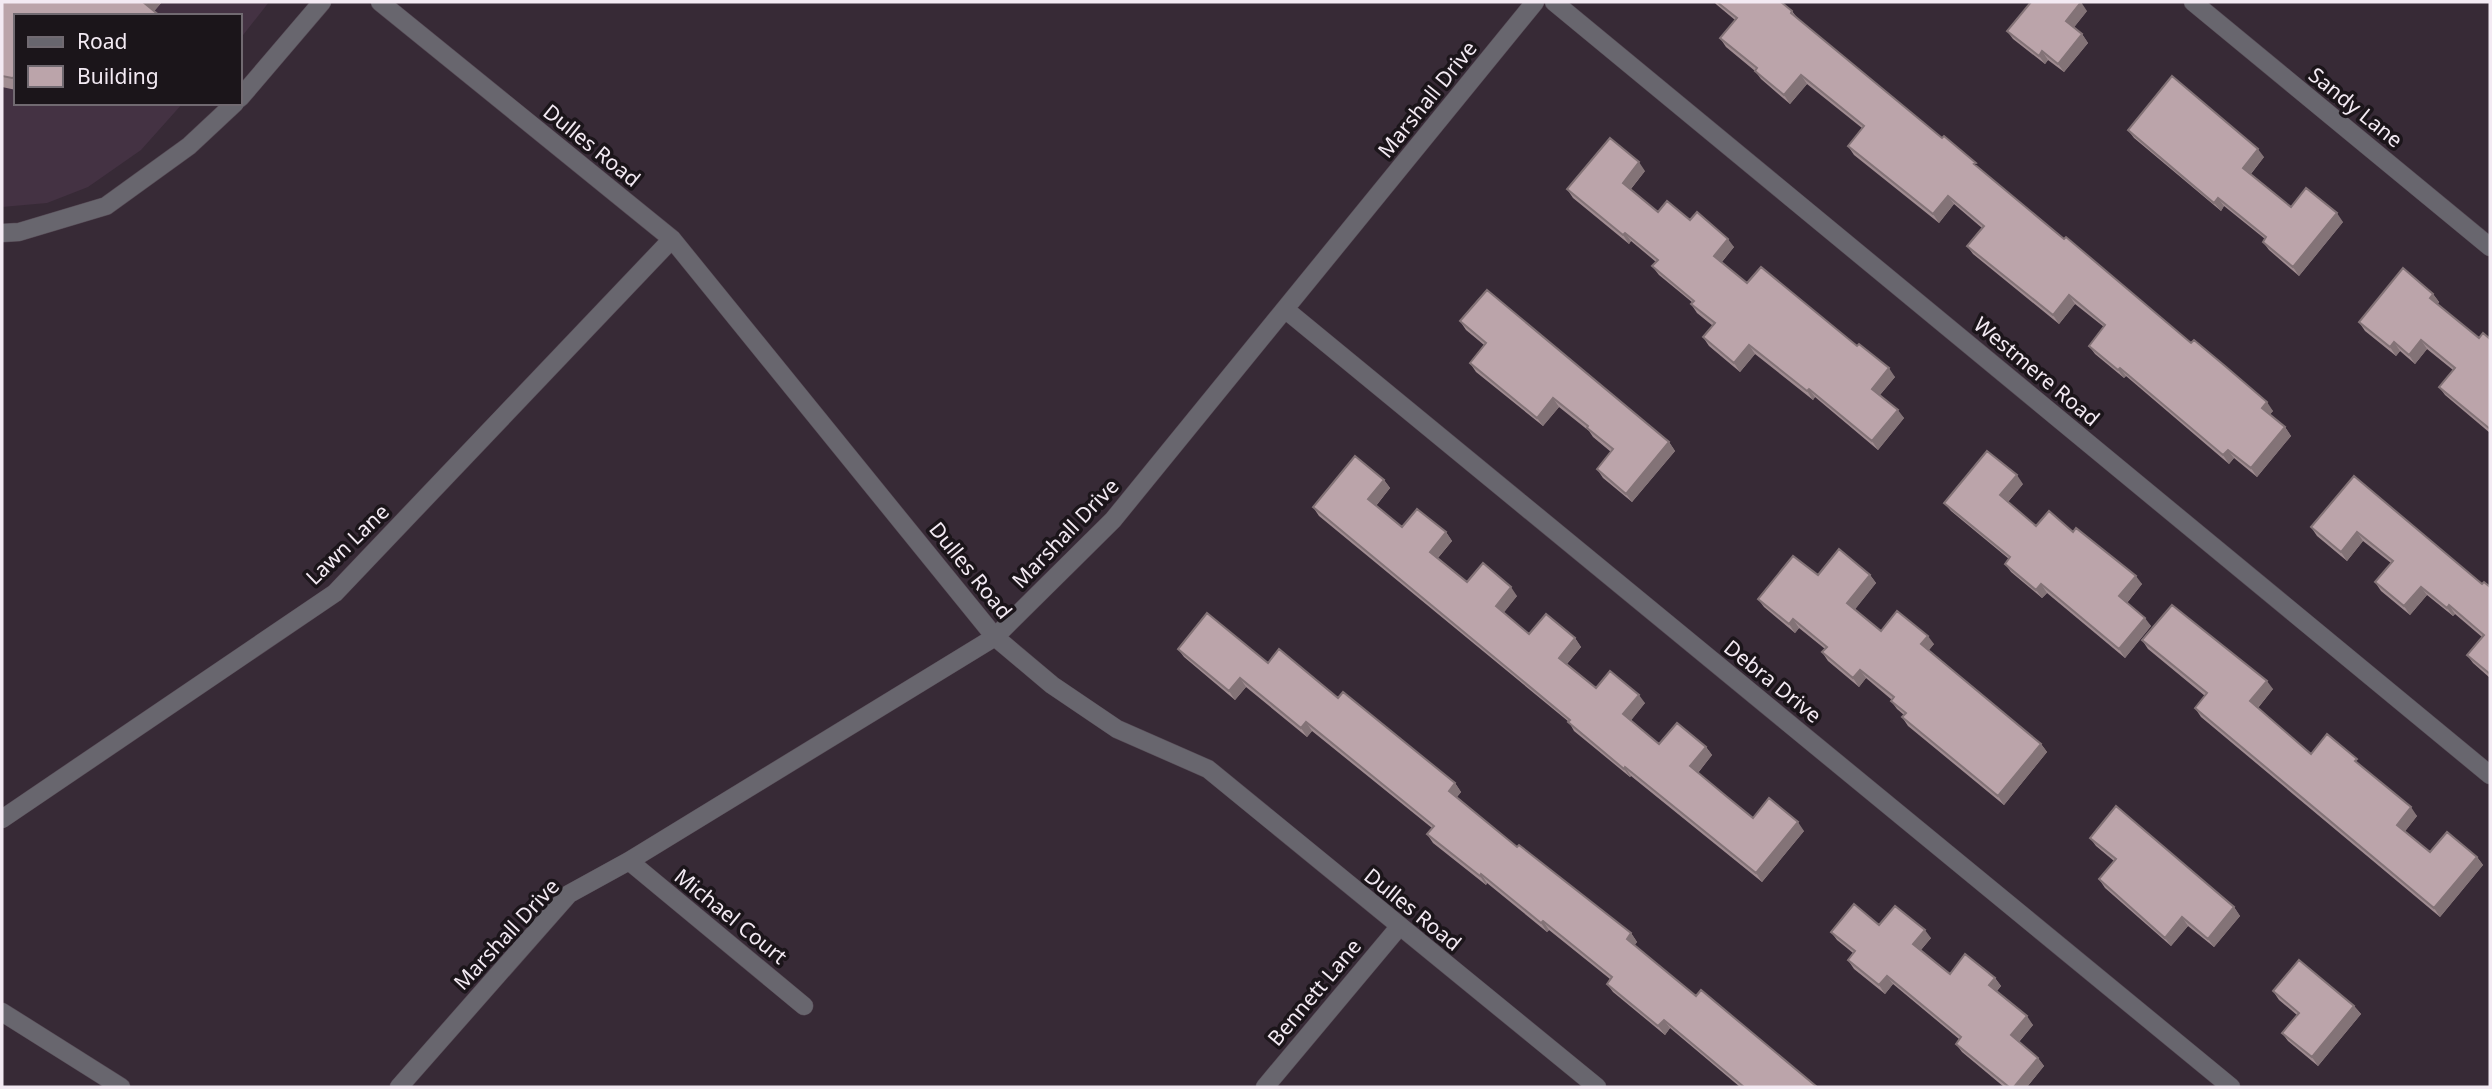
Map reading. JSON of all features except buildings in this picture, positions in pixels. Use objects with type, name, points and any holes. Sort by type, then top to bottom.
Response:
[{"type":"street","points":[[242,97],[322,2]]},
{"type":"street","name":"Dulles Road","points":[[380,2],[672,239],[995,637],[1052,685],[1116,729],[1208,769],[1597,1087]]},
{"type":"street","name":"Marshall Drive","points":[[399,1087],[569,894],[629,861],[995,637],[1113,520],[1535,2]]},
{"type":"street","name":"Westmere Road","points":[[1554,2],[2490,775]]},
{"type":"street","name":"Sandy Lane","points":[[2193,2],[2490,247]]},
{"type":"street","points":[[2,233],[19,232],[106,206],[189,146],[233,105]]},
{"type":"street","name":"Lawn Lane","points":[[2,819],[335,593],[672,239]]},
{"type":"street","name":"Debra Drive","points":[[1286,310],[2231,1087]]},
{"type":"street","name":"Michael Court","points":[[629,861],[804,1006]]},
{"type":"street","name":"Bennett Lane","points":[[1265,1087],[1399,927]]},
{"type":"street","points":[[2,1012],[121,1087]]},
{"type":"shaded area","points":[[2,2],[269,2],[242,36],[242,14],[14,14],[14,105],[181,105],[141,150],[88,187],[47,203],[2,207]]}]
